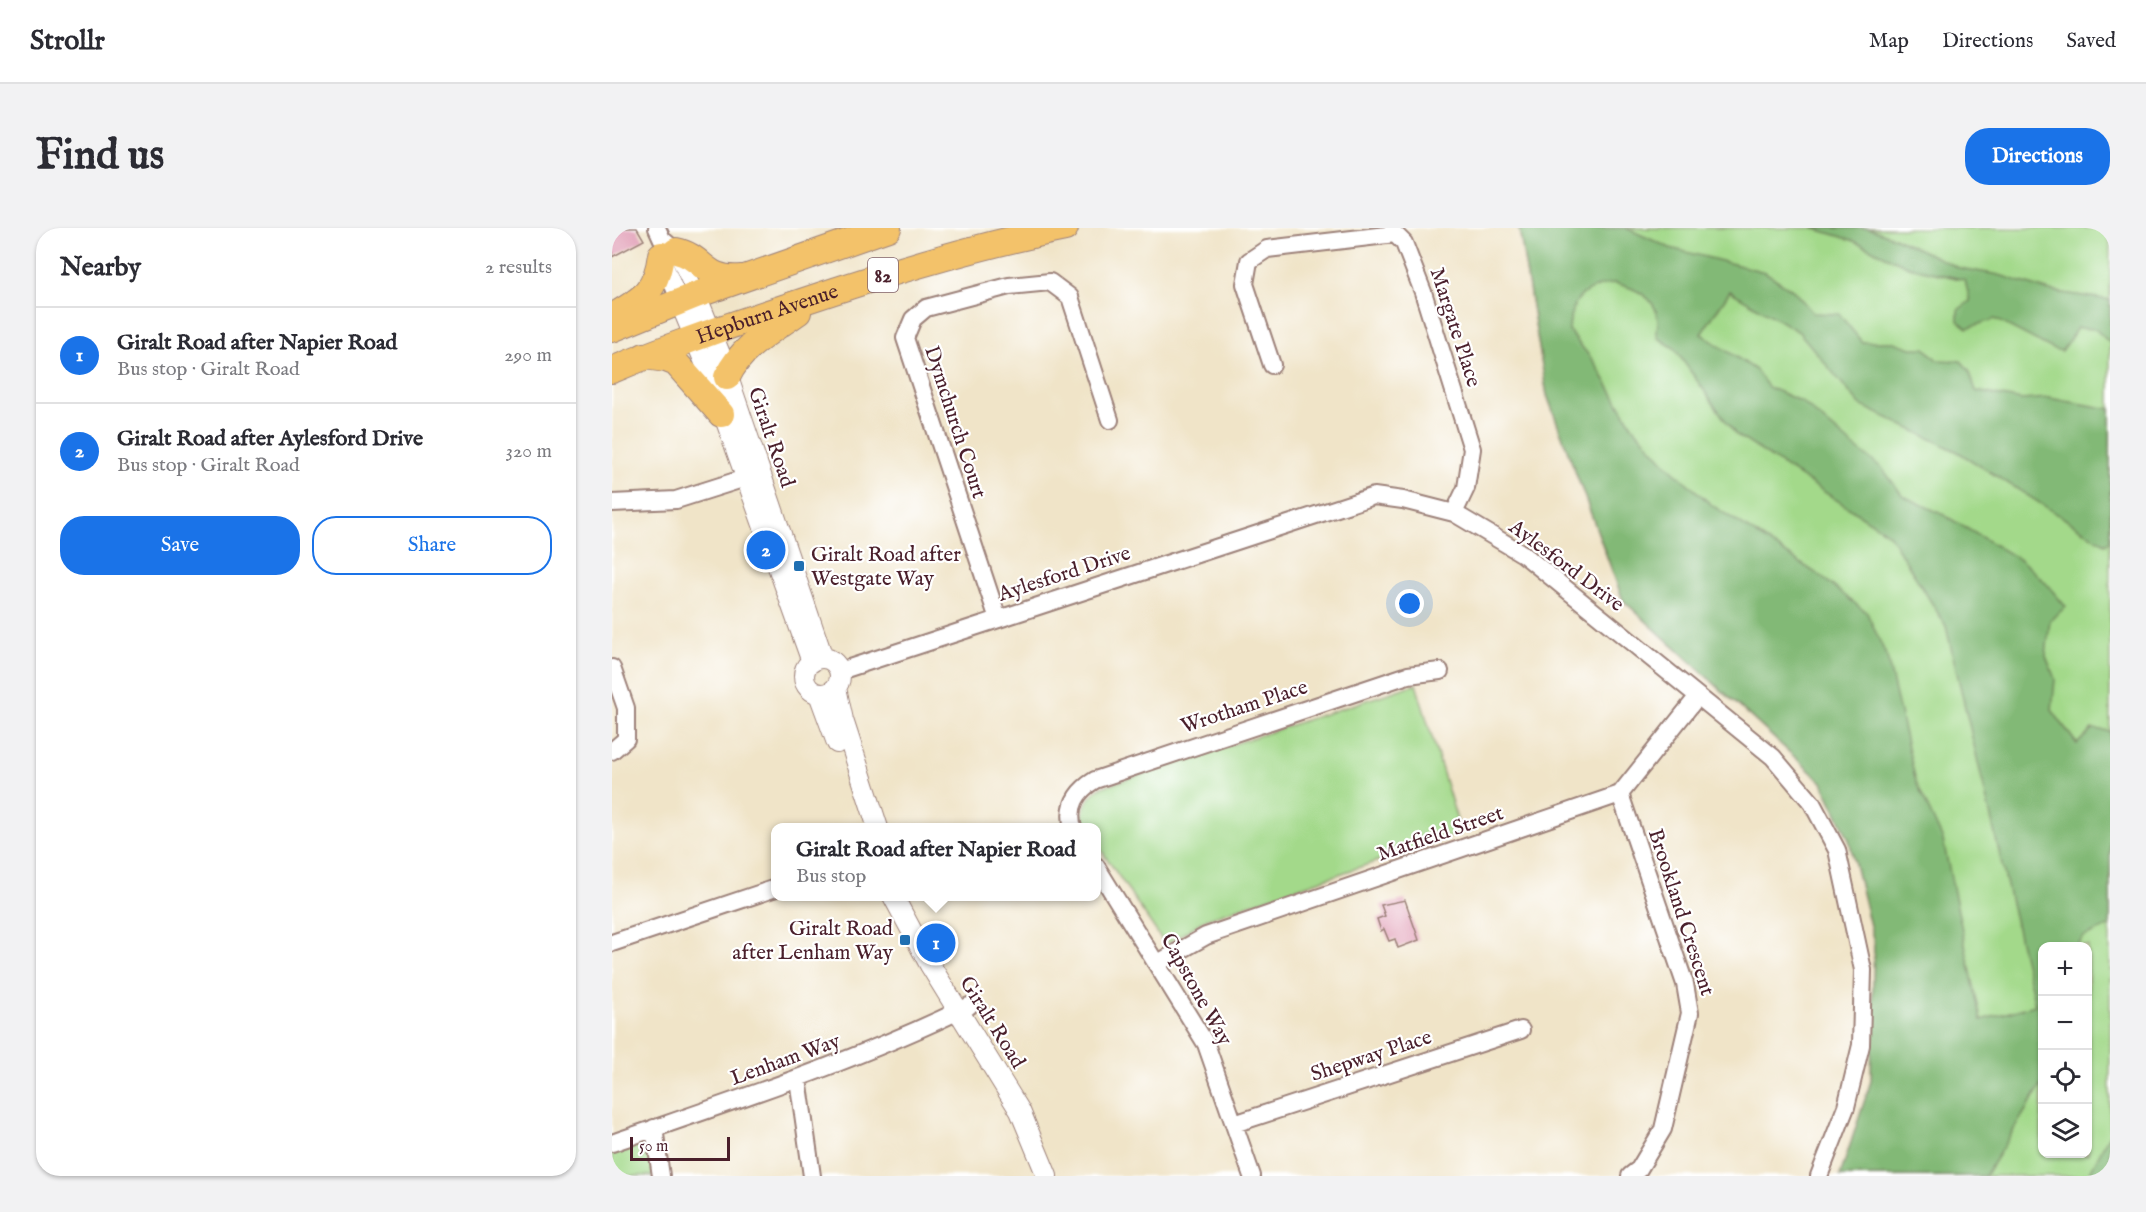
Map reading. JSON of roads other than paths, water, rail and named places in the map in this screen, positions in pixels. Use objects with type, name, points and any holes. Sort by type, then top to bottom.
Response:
[{"type":"main road","name":"Hepburn Avenue","points":[[612,328],[688,298],[888,228]]},
{"type":"main road","name":"Hepburn Avenue","points":[[612,370],[703,334],[820,295],[946,257],[1065,228]]},
{"type":"main road","points":[[612,317],[638,302],[656,281],[664,243],[687,253],[718,278],[749,277]]},
{"type":"main road","points":[[727,377],[734,363],[749,347],[820,295]]},
{"type":"main road","points":[[644,356],[676,363],[722,414]]},
{"type":"street","name":"Margate Place","points":[[1272,365],[1245,284],[1249,261],[1267,249],[1395,234],[1404,243],[1423,292],[1472,449],[1466,488],[1454,513]]},
{"type":"street","name":"Giralt Road","points":[[664,243],[703,334],[727,377],[752,476],[817,660]]},
{"type":"street","name":"Dymchurch Court","points":[[998,619],[904,338],[913,319],[926,308],[1008,285],[1050,282],[1070,297],[1110,420]]},
{"type":"street","name":"Giralt Road","points":[[703,334],[722,414],[752,476]]},
{"type":"street","points":[[612,503],[676,500],[752,476]]},
{"type":"street","name":"Aylesford Drive","points":[[831,685],[998,619],[1374,496],[1403,500],[1454,513],[1522,554],[1698,696],[1773,757],[1812,804],[1837,850],[1863,969],[1861,1045],[1846,1107],[1819,1176]]},
{"type":"street","points":[[831,685],[810,689],[805,681],[805,672],[817,660],[834,662],[831,685],[865,823]]},
{"type":"street","points":[[612,669],[626,708],[626,739],[612,751]]},
{"type":"street","name":"Wrotham Place","points":[[1072,823],[1074,802],[1081,789],[1095,780],[1408,675],[1440,671]]},
{"type":"street","points":[[831,685],[877,823]]},
{"type":"street","name":"Matfield Street","points":[[1158,963],[1206,936],[1620,794],[1698,696]]},
{"type":"street","name":"Brookland Crescent","points":[[1620,794],[1685,984],[1690,1013],[1663,1129],[1639,1169],[1630,1176]]},
{"type":"street","name":"Capstone Way","points":[[1101,874],[1206,1044],[1252,1176]]},
{"type":"street","points":[[612,943],[771,890]]},
{"type":"street","name":"Giralt Road","points":[[895,901],[912,936],[1033,1112],[1060,1176]]},
{"type":"street","name":"Giralt Road","points":[[909,901],[963,1008],[1020,1111],[1047,1176]]},
{"type":"street","name":"Lenham Way","points":[[612,1143],[798,1079],[883,1046],[963,1008]]},
{"type":"street","name":"Shepway Place","points":[[1234,1124],[1521,1030]]},
{"type":"street","points":[[798,1079],[812,1176]]},
{"type":"street","points":[[654,1128],[662,1176]]},
{"type":"place","name":"Giralt Road after Aylesford Drive","points":[[766,550]]},
{"type":"place","name":"Giralt Road after Westgate Way","points":[[799,566]]},
{"type":"place","name":"Giralt Road after Lenham Way","points":[[905,940]]},
{"type":"place","name":"Giralt Road after Napier Road","points":[[936,943]]}]
